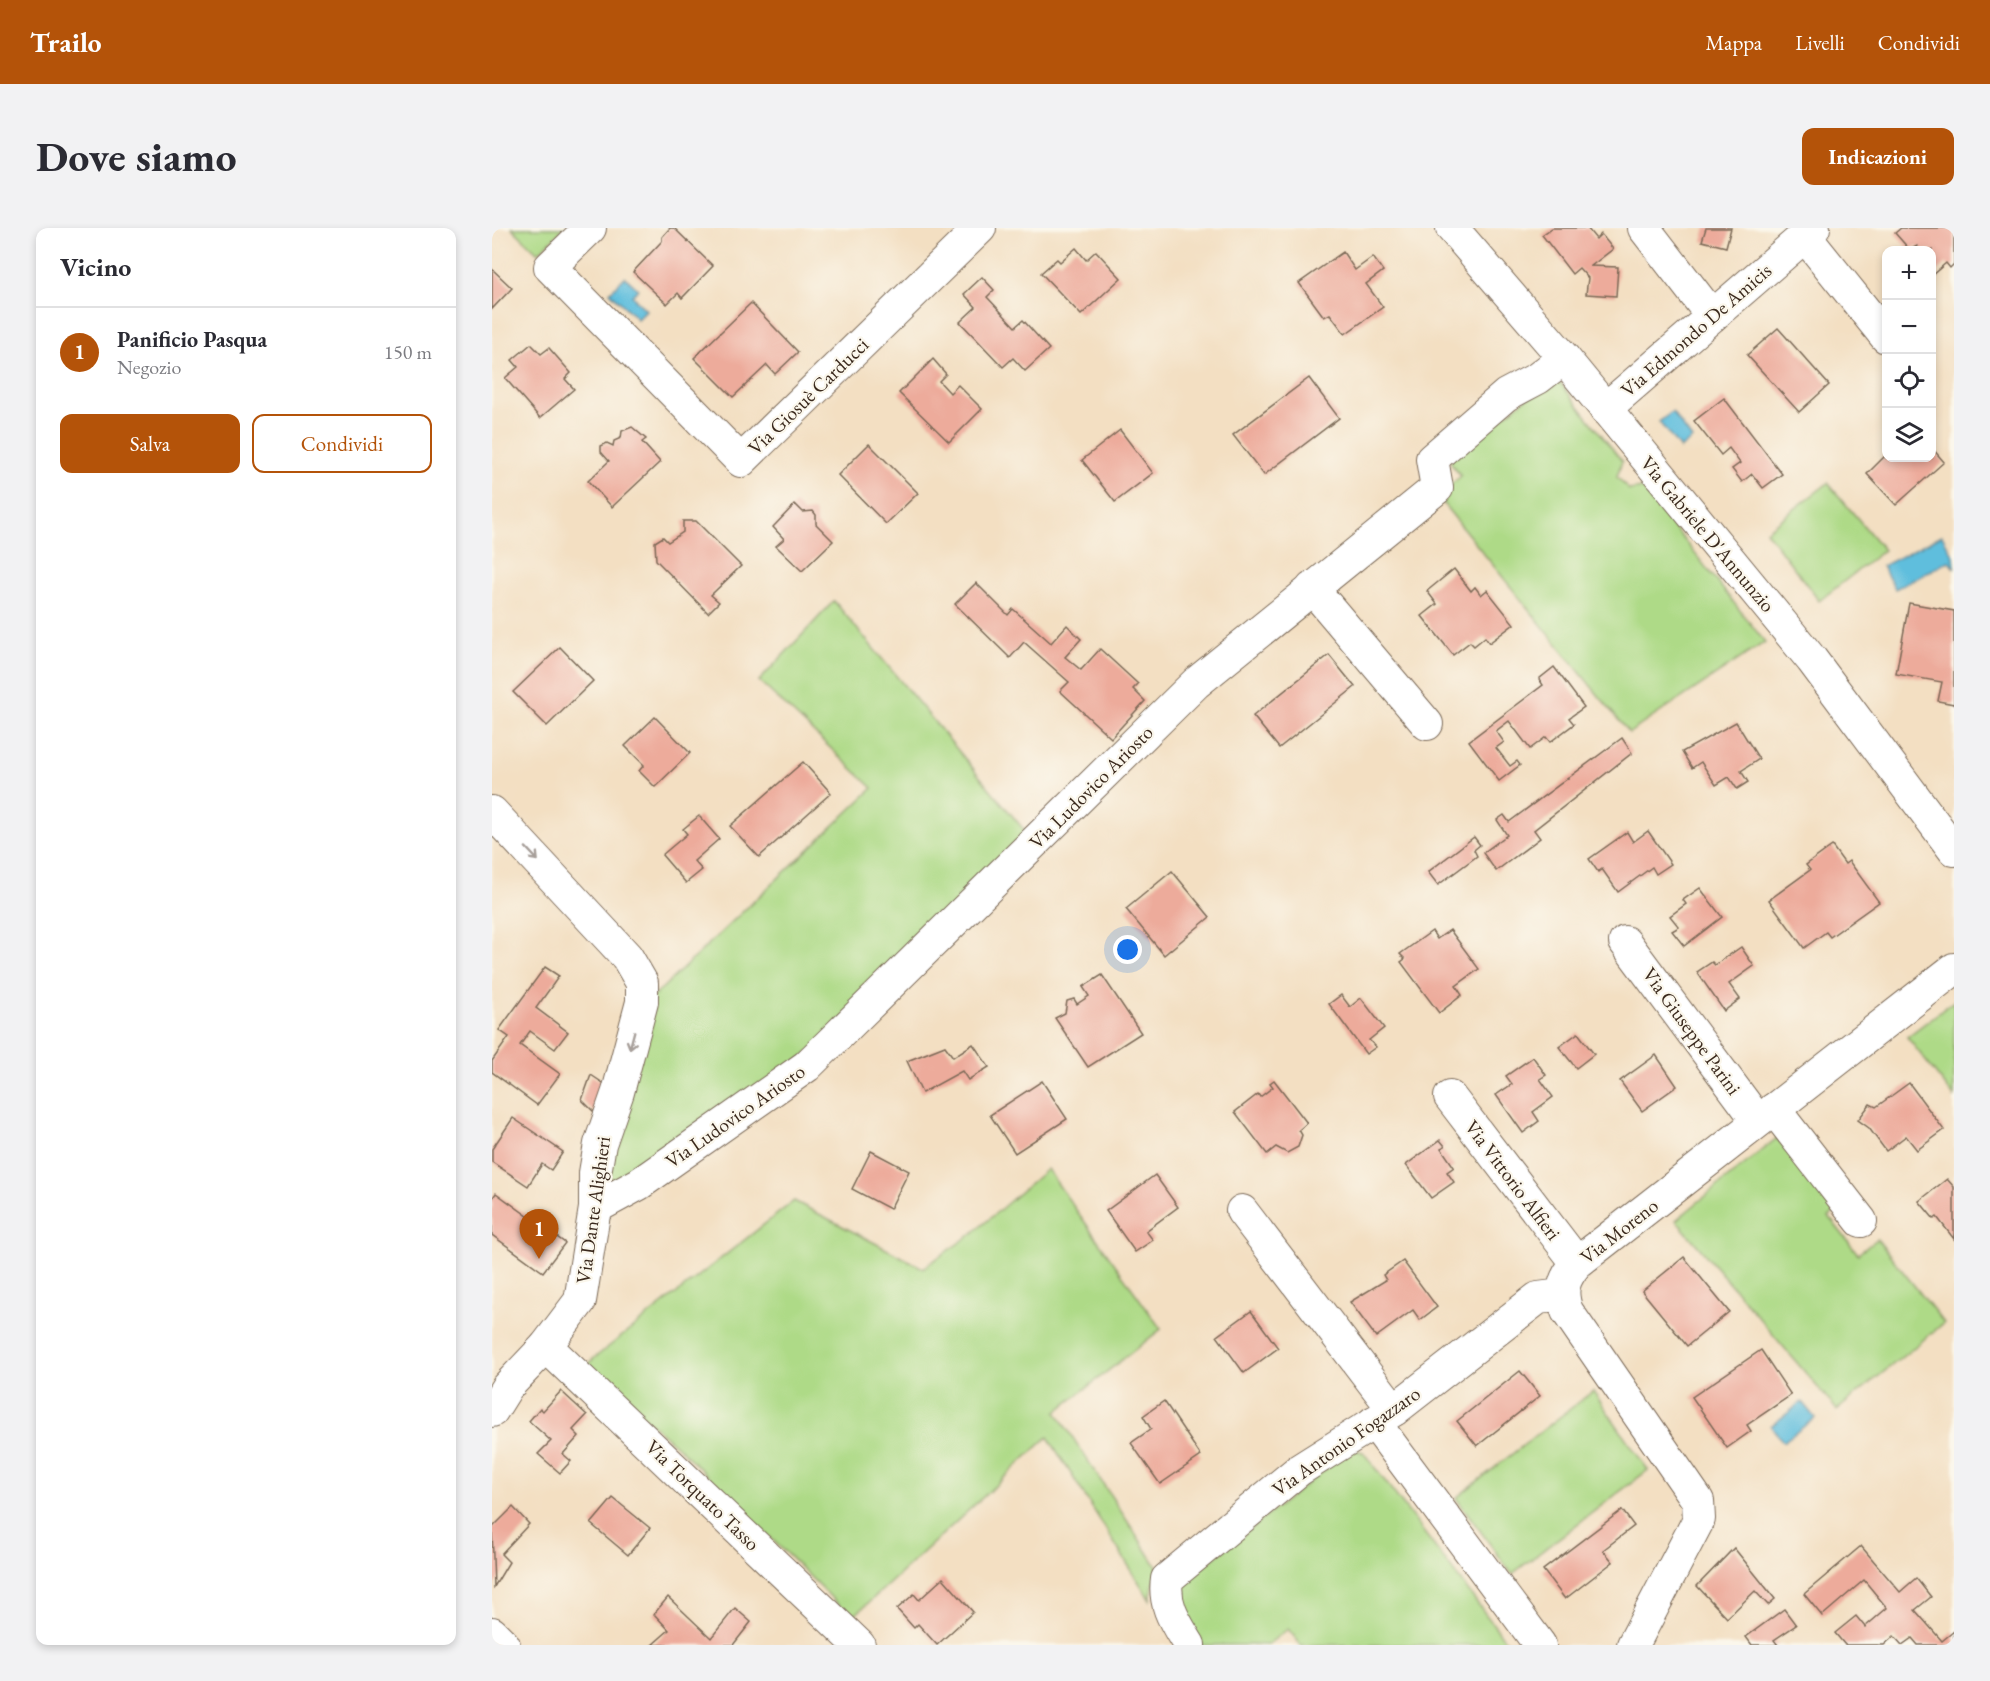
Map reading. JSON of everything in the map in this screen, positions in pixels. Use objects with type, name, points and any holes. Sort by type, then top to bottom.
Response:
[{"type":"street","name":"Via Giosuè Carducci","points":[[590,228],[550,267],[741,461],[980,228]]},
{"type":"street","name":"Via Gabriele D'Annunzio","points":[[1452,228],[1564,358],[1812,660],[1954,850]]},
{"type":"street","points":[[1644,228],[1712,316]]},
{"type":"street","points":[[1809,232],[1882,330]]},
{"type":"street","name":"Via Edmondo De Amicis","points":[[1605,409],[1809,232]]},
{"type":"street","name":"Via Ludovico Ariosto","points":[[595,1208],[639,1184],[807,1066],[1196,683],[1437,488],[1432,459],[1506,395],[1538,378],[1564,358]]},
{"type":"street","points":[[1312,588],[1427,724]]},
{"type":"street","name":"Via Dante Alighieri","points":[[492,812],[627,957],[642,983],[642,1002],[618,1092],[600,1144],[595,1173],[595,1208],[580,1301],[546,1346],[497,1391]]},
{"type":"street","name":"Via Giuseppe Parini","points":[[1625,942],[1766,1115],[1861,1221]]},
{"type":"street","name":"Via Moreno","points":[[1562,1295],[1565,1277],[1577,1263],[1954,969]]},
{"type":"street","name":"Via Vittorio Alfieri","points":[[1450,1097],[1577,1263]]},
{"type":"street","points":[[1242,1211],[1540,1645]]},
{"type":"street","points":[[1562,1295],[1567,1311],[1698,1501],[1699,1519],[1633,1645]]},
{"type":"street","name":"Via Antonio Fogazzaro","points":[[1189,1645],[1168,1609],[1164,1593],[1167,1579],[1299,1470],[1384,1416],[1538,1298],[1562,1295]]},
{"type":"street","name":"Via Torquato Tasso","points":[[546,1346],[859,1645]]},
{"type":"street","points":[[492,1634],[504,1645]]},
{"type":"green space","points":[[512,228],[564,228],[538,253]]},
{"type":"green space","points":[[1555,376],[1622,461],[1617,477],[1629,490],[1643,488],[1765,642],[1629,733],[1437,496],[1461,476],[1452,465],[1450,458]]},
{"type":"green space","points":[[1828,483],[1884,550],[1819,601],[1766,531]]},
{"type":"green space","points":[[834,601],[1030,837],[803,1058],[617,1183],[605,1174],[653,997],[873,788],[759,681]]},
{"type":"green space","points":[[1954,1001],[1954,1097],[1907,1037]]},
{"type":"green space","points":[[1777,1138],[1835,1212],[1829,1217],[1858,1254],[1877,1239],[1944,1323],[1837,1410],[1676,1220]]},
{"type":"green space","points":[[1047,1169],[1161,1329],[1056,1412],[1160,1571],[1153,1585],[1150,1600],[1048,1437],[852,1618],[680,1449],[587,1367],[593,1359],[794,1201],[923,1268],[973,1233]]},
{"type":"green space","points":[[1593,1391],[1648,1470],[1512,1574],[1456,1498]]},
{"type":"green space","points":[[1351,1449],[1363,1452],[1509,1645],[1301,1645],[1288,1629],[1267,1645],[1201,1645],[1176,1588]]},
{"type":"water","points":[[625,277],[638,289],[632,296],[646,310],[637,319],[610,292]]},
{"type":"water","points":[[1672,412],[1692,439],[1680,449],[1659,422]]},
{"type":"water","points":[[1942,535],[1954,557],[1954,568],[1949,561],[1895,589],[1882,566]]},
{"type":"water","points":[[1802,1402],[1815,1418],[1783,1442],[1771,1426]]},
{"type":"building","points":[[670,228],[674,228],[713,266],[682,298],[678,293],[667,304],[633,272],[662,241],[662,237]]},
{"type":"building","points":[[1552,228],[1587,228],[1596,239],[1601,234],[1613,249],[1591,266],[1618,267],[1616,296],[1586,294],[1588,278],[1579,268],[1572,274],[1542,235]]},
{"type":"building","points":[[1706,228],[1731,228],[1726,247],[1702,241]]},
{"type":"building","points":[[1901,228],[1954,228],[1954,264],[1950,268],[1946,263],[1936,272],[1936,246],[1906,246],[1895,233]]},
{"type":"building","points":[[1076,248],[1086,260],[1096,251],[1121,278],[1081,315],[1041,273],[1057,259],[1060,262]]},
{"type":"building","points":[[1343,252],[1355,270],[1373,257],[1383,271],[1366,284],[1383,307],[1345,334],[1330,314],[1324,317],[1299,283]]},
{"type":"building","points":[[492,269],[512,288],[492,309]]},
{"type":"building","points":[[982,277],[994,290],[987,297],[1015,327],[1023,320],[1049,349],[1025,371],[1013,358],[1003,367],[960,322],[976,307],[964,294]]},
{"type":"building","points":[[751,303],[798,352],[775,374],[767,365],[733,397],[694,358]]},
{"type":"building","points":[[1778,328],[1829,385],[1799,412],[1747,355]]},
{"type":"building","points":[[531,344],[541,354],[549,348],[571,373],[565,379],[574,389],[540,418],[505,378],[518,367],[512,360]]},
{"type":"building","points":[[933,359],[946,374],[939,381],[950,393],[958,385],[982,409],[949,442],[899,393]]},
{"type":"building","points":[[1309,378],[1339,418],[1264,475],[1233,435]]},
{"type":"building","points":[[1724,398],[1782,474],[1763,488],[1752,474],[1742,482],[1732,469],[1740,463],[1729,448],[1721,455],[1694,421]]},
{"type":"building","points":[[632,427],[646,439],[642,442],[660,462],[612,507],[588,481],[609,461],[601,452],[601,446],[607,443],[613,446],[614,441],[621,438],[622,431]]},
{"type":"building","points":[[1120,430],[1153,473],[1115,502],[1082,460]]},
{"type":"building","points":[[869,444],[918,493],[886,524],[838,475]]},
{"type":"building","points":[[1936,453],[1944,462],[1896,505],[1867,474],[1882,459],[1882,462],[1936,462]]},
{"type":"building","points":[[795,504],[803,512],[813,511],[816,515],[816,524],[833,541],[802,571],[776,546],[784,539],[773,527]]},
{"type":"building","points":[[683,521],[696,521],[741,566],[711,595],[719,602],[708,613],[656,560],[655,542],[663,537],[668,542],[683,532]]},
{"type":"building","points":[[1454,569],[1471,591],[1475,587],[1481,595],[1487,590],[1514,624],[1489,643],[1485,637],[1474,646],[1470,642],[1453,655],[1422,616],[1437,604],[1427,591]]},
{"type":"building","points":[[976,583],[1008,615],[1013,609],[1051,643],[1067,625],[1081,639],[1065,657],[1081,670],[1100,649],[1138,684],[1133,689],[1145,701],[1111,738],[1060,691],[1069,682],[1024,642],[1010,658],[955,604]]},
{"type":"building","points":[[1909,603],[1954,611],[1954,704],[1938,701],[1942,682],[1896,674]]},
{"type":"building","points":[[560,647],[593,681],[547,726],[513,692]]},
{"type":"building","points":[[1329,655],[1355,687],[1279,748],[1253,716]]},
{"type":"building","points":[[1554,667],[1584,707],[1569,718],[1574,724],[1550,742],[1546,737],[1530,749],[1509,721],[1496,731],[1504,742],[1496,748],[1510,766],[1517,761],[1520,765],[1499,781],[1469,741],[1543,685],[1539,679]]},
{"type":"building","points":[[655,717],[690,753],[655,787],[639,771],[644,765],[625,746]]},
{"type":"building","points":[[1736,722],[1759,759],[1741,771],[1748,782],[1737,789],[1729,777],[1716,785],[1701,762],[1692,768],[1682,752]]},
{"type":"building","points":[[1622,738],[1632,753],[1534,830],[1540,838],[1496,871],[1483,853],[1507,835],[1497,820],[1504,815],[1509,822]]},
{"type":"building","points":[[803,762],[831,793],[759,857],[730,826]]},
{"type":"building","points":[[699,816],[719,839],[694,861],[702,870],[686,883],[662,855],[687,834],[683,829]]},
{"type":"building","points":[[1648,831],[1671,864],[1656,874],[1652,867],[1618,892],[1602,869],[1598,872],[1589,859],[1627,832],[1633,842]]},
{"type":"building","points":[[1474,837],[1480,845],[1474,850],[1477,856],[1438,885],[1428,872]]},
{"type":"building","points":[[1832,846],[1845,864],[1849,861],[1879,902],[1830,937],[1826,932],[1804,948],[1769,900],[1810,870],[1806,865]]},
{"type":"building","points":[[1172,871],[1210,917],[1164,955],[1126,909]]},
{"type":"building","points":[[1700,888],[1722,917],[1684,946],[1672,931],[1679,927],[1670,916],[1686,904],[1683,900]]},
{"type":"building","points":[[1450,930],[1479,969],[1456,986],[1462,995],[1439,1013],[1401,962],[1405,959],[1400,954],[1432,931],[1437,939]]},
{"type":"building","points":[[1741,947],[1754,966],[1729,984],[1740,999],[1724,1011],[1697,972],[1712,962],[1715,965]]},
{"type":"building","points":[[545,967],[559,976],[536,1008],[568,1032],[555,1049],[530,1031],[520,1045],[560,1074],[537,1105],[492,1072],[492,1061],[509,1037],[499,1030]]},
{"type":"building","points":[[1102,975],[1141,1033],[1088,1067],[1055,1018],[1065,1013],[1067,1001],[1074,999],[1077,1004],[1089,996],[1083,987]]},
{"type":"building","points":[[1341,995],[1350,1007],[1361,998],[1384,1028],[1369,1040],[1376,1047],[1366,1054],[1329,1004]]},
{"type":"building","points":[[1578,1033],[1594,1054],[1576,1068],[1559,1047]]},
{"type":"building","points":[[973,1044],[989,1067],[968,1080],[962,1071],[922,1093],[907,1061],[945,1046],[953,1057]]},
{"type":"building","points":[[1656,1055],[1677,1086],[1642,1111],[1620,1081]]},
{"type":"building","points":[[1533,1057],[1546,1075],[1540,1079],[1553,1097],[1533,1112],[1539,1121],[1523,1133],[1496,1095],[1512,1084],[1506,1076]]},
{"type":"building","points":[[591,1075],[606,1085],[598,1112],[593,1111],[582,1100]]},
{"type":"building","points":[[1274,1080],[1307,1123],[1299,1130],[1302,1135],[1298,1147],[1287,1153],[1276,1147],[1267,1154],[1235,1112],[1258,1094],[1260,1097],[1273,1087],[1270,1083]]},
{"type":"building","points":[[1042,1081],[1067,1119],[1015,1153],[990,1115]]},
{"type":"building","points":[[1909,1083],[1944,1130],[1917,1150],[1906,1136],[1886,1151],[1869,1128],[1858,1120],[1870,1104],[1876,1107]]},
{"type":"building","points":[[513,1118],[563,1152],[551,1170],[542,1164],[528,1186],[492,1162],[492,1149]]},
{"type":"building","points":[[1440,1140],[1445,1146],[1441,1148],[1454,1167],[1447,1172],[1454,1182],[1431,1198],[1406,1165]]},
{"type":"building","points":[[871,1151],[909,1171],[890,1209],[852,1189]]},
{"type":"building","points":[[1155,1175],[1178,1207],[1146,1231],[1153,1240],[1135,1252],[1106,1211]]},
{"type":"building","points":[[1947,1179],[1954,1187],[1954,1239],[1937,1217],[1934,1219],[1919,1201]]},
{"type":"building","points":[[496,1193],[565,1243],[543,1272],[492,1235],[492,1199]]},
{"type":"building","points":[[1684,1257],[1729,1312],[1687,1346],[1642,1291]]},
{"type":"building","points":[[1403,1261],[1437,1307],[1420,1320],[1413,1310],[1376,1337],[1350,1302],[1386,1280],[1383,1275]]},
{"type":"building","points":[[1251,1311],[1278,1348],[1244,1373],[1217,1336]]},
{"type":"building","points":[[1761,1350],[1791,1395],[1747,1425],[1751,1431],[1727,1448],[1692,1397]]},
{"type":"building","points":[[1520,1371],[1540,1396],[1477,1446],[1457,1421]]},
{"type":"building","points":[[561,1391],[587,1415],[573,1430],[579,1436],[563,1454],[571,1461],[560,1473],[538,1454],[551,1441],[529,1421],[540,1408],[543,1411]]},
{"type":"building","points":[[1164,1401],[1201,1456],[1160,1484],[1131,1443],[1151,1429],[1143,1416]]},
{"type":"building","points":[[613,1498],[650,1528],[628,1555],[591,1524]]},
{"type":"building","points":[[513,1507],[529,1524],[501,1554],[509,1562],[494,1587],[492,1528]]},
{"type":"building","points":[[1622,1510],[1634,1526],[1603,1550],[1613,1562],[1565,1599],[1543,1570]]},
{"type":"building","points":[[1861,1546],[1900,1592],[1916,1578],[1931,1597],[1915,1610],[1942,1641],[1954,1631],[1954,1645],[1918,1645],[1912,1638],[1902,1645],[1894,1636],[1884,1645],[1845,1645],[1835,1633],[1856,1616],[1865,1627],[1887,1608],[1864,1580],[1822,1616],[1804,1594]]},
{"type":"building","points":[[1734,1548],[1775,1599],[1768,1605],[1755,1591],[1727,1618],[1697,1586]]},
{"type":"building","points":[[943,1578],[973,1612],[937,1645],[918,1624],[914,1628],[897,1609],[914,1594],[919,1600]]},
{"type":"building","points":[[668,1597],[711,1638],[735,1608],[751,1622],[733,1645],[652,1645],[669,1630],[654,1614]]},
{"type":"building","points":[[1784,1609],[1796,1625],[1774,1640],[1778,1645],[1752,1645],[1746,1637]]},
{"type":"place","name":"Panificio Pasqua","points":[[539,1259]]}]
